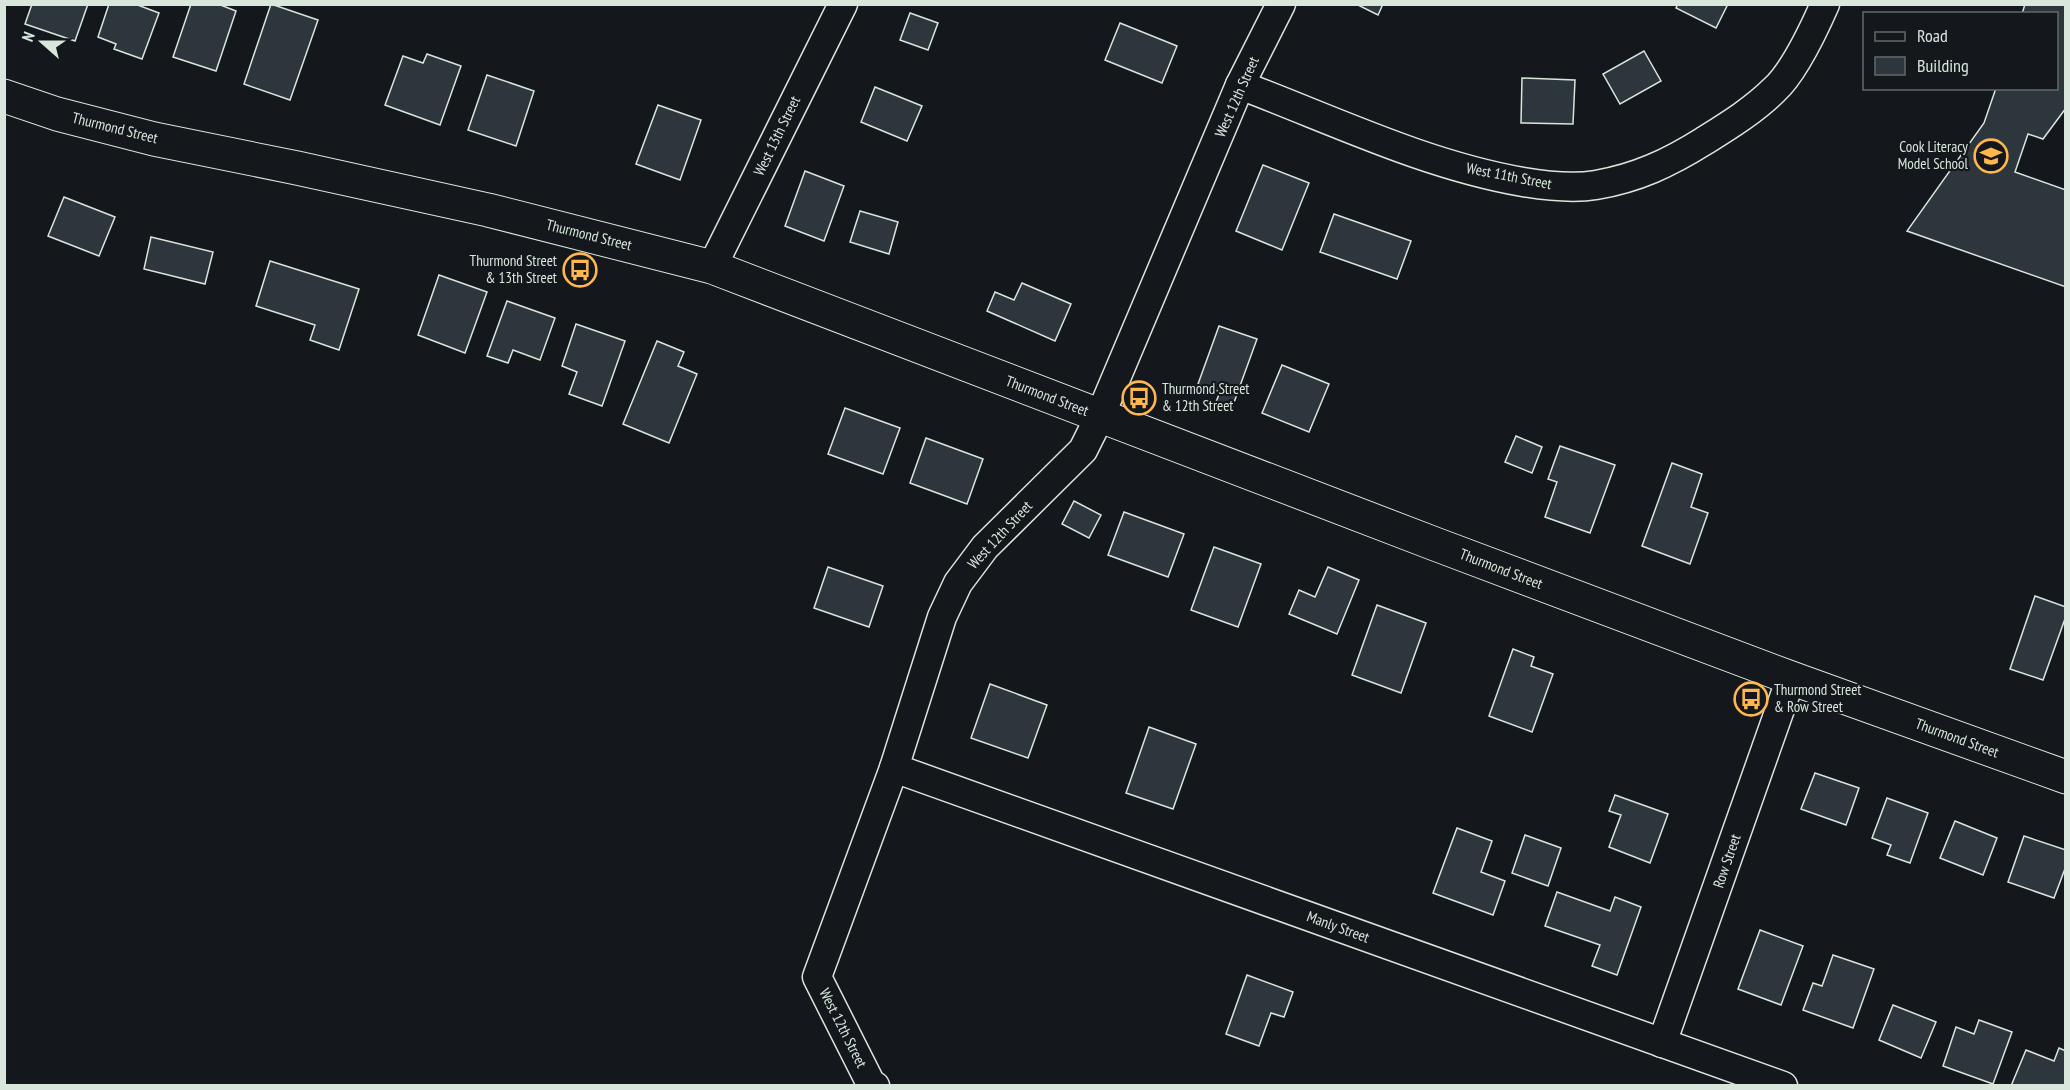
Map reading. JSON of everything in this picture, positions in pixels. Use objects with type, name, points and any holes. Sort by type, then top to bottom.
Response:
[{"type":"street","name":"West 13th Street","points":[[712,267],[843,4]]},
{"type":"street","name":"West 12th Street","points":[[875,1086],[871,1084],[817,977],[894,768],[942,617],[958,583],[985,547],[1083,450],[1100,416],[1240,85],[1281,4]]},
{"type":"street","name":"West 11th Street","points":[[1240,85],[1419,155],[1490,176],[1549,186],[1594,186],[1638,176],[1677,158],[1728,125],[1775,90],[1793,66],[1825,4]]},
{"type":"street","name":"Thurmond Street","points":[[4,96],[57,114],[154,139],[488,210],[712,267],[1791,678],[2066,777]]},
{"type":"street","name":"Row Street","points":[[1662,1043],[1791,678]]},
{"type":"street","name":"Manly Street","points":[[894,768],[1783,1086]]},
{"type":"building","points":[[32,4],[88,4],[75,41],[25,24]]},
{"type":"building","points":[[109,4],[135,4],[159,13],[142,59],[114,49],[116,44],[98,37]]},
{"type":"building","points":[[191,4],[218,4],[236,11],[216,71],[173,57]]},
{"type":"building","points":[[271,4],[318,20],[290,100],[244,84]]},
{"type":"building","points":[[1356,4],[1383,4],[1378,15]]},
{"type":"building","points":[[1678,4],[1728,4],[1716,28],[1676,8]]},
{"type":"building","name":"Cook Literacy Model School","points":[[2025,4],[2066,4],[2066,108],[2043,139],[2028,134],[2015,172],[2066,190],[2066,287],[1907,231],[1984,123],[1995,90],[2058,90],[2058,12],[2023,12]]},
{"type":"building","points":[[910,13],[938,23],[928,50],[900,40]]},
{"type":"building","points":[[1120,23],[1177,46],[1162,83],[1105,60]]},
{"type":"building","points":[[1644,51],[1661,81],[1620,104],[1603,74]]},
{"type":"building","points":[[427,54],[461,66],[440,125],[385,105],[403,56],[423,63]]},
{"type":"building","points":[[487,75],[534,91],[516,146],[468,130]]},
{"type":"building","points":[[1522,78],[1575,80],[1573,124],[1521,123]]},
{"type":"building","points":[[875,87],[922,106],[907,141],[861,122]]},
{"type":"building","points":[[658,105],[701,120],[680,180],[636,164]]},
{"type":"building","points":[[1263,165],[1309,183],[1282,250],[1236,231]]},
{"type":"building","points":[[805,171],[844,186],[824,241],[785,226]]},
{"type":"building","points":[[64,197],[115,217],[99,256],[48,236]]},
{"type":"building","points":[[860,211],[898,222],[889,254],[850,242]]},
{"type":"building","points":[[1334,214],[1411,241],[1397,279],[1320,252]]},
{"type":"building","points":[[151,237],[213,252],[205,284],[144,269]]},
{"type":"building","points":[[270,261],[359,289],[339,350],[310,340],[315,325],[256,306]]},
{"type":"building","points":[[439,275],[487,292],[465,353],[418,335]]},
{"type":"building","points":[[1022,283],[1071,304],[1055,341],[987,311],[995,292],[1014,300]]},
{"type":"building","points":[[507,301],[555,318],[540,360],[513,350],[508,363],[487,356]]},
{"type":"building","points":[[576,324],[625,341],[602,406],[569,394],[577,372],[562,366]]},
{"type":"building","points":[[1219,326],[1257,339],[1232,408],[1216,402],[1220,392],[1198,384]]},
{"type":"building","points":[[657,341],[684,352],[678,366],[697,374],[669,443],[623,424]]},
{"type":"building","points":[[1282,365],[1329,384],[1309,432],[1262,413]]},
{"type":"building","points":[[845,408],[900,428],[883,474],[828,454]]},
{"type":"building","points":[[1516,436],[1542,447],[1532,473],[1505,462]]},
{"type":"building","points":[[926,438],[983,459],[967,504],[910,483]]},
{"type":"building","points":[[1560,446],[1615,465],[1590,533],[1545,517],[1557,482],[1548,479]]},
{"type":"building","points":[[1672,463],[1702,474],[1691,507],[1708,513],[1690,564],[1642,546]]},
{"type":"building","points":[[1074,501],[1101,515],[1089,538],[1062,524]]},
{"type":"building","points":[[1124,512],[1184,534],[1168,577],[1108,555]]},
{"type":"building","points":[[1214,547],[1261,564],[1238,627],[1191,610]]},
{"type":"building","points":[[828,567],[883,586],[869,627],[814,608]]},
{"type":"building","points":[[1328,567],[1359,580],[1337,634],[1289,614],[1299,590],[1315,597]]},
{"type":"building","points":[[2035,596],[2066,607],[2066,616],[2043,680],[2010,669]]},
{"type":"building","points":[[1377,605],[1426,623],[1401,693],[1352,675]]},
{"type":"building","points":[[1513,649],[1534,657],[1531,666],[1553,674],[1532,732],[1489,716]]},
{"type":"building","points":[[990,684],[1047,705],[1028,758],[971,738]]},
{"type":"building","points":[[1149,727],[1196,744],[1173,809],[1126,793]]},
{"type":"building","points":[[1815,773],[1859,788],[1846,825],[1801,809]]},
{"type":"building","points":[[1615,795],[1668,814],[1650,863],[1609,847],[1621,815],[1609,811]]},
{"type":"building","points":[[1887,798],[1928,813],[1910,863],[1887,855],[1891,845],[1872,838]]},
{"type":"building","points":[[1955,821],[1997,838],[1983,875],[1940,858]]},
{"type":"building","points":[[1457,828],[1492,841],[1481,872],[1505,881],[1493,915],[1433,893]]},
{"type":"building","points":[[1525,835],[1561,848],[1548,886],[1512,873]]},
{"type":"building","points":[[2024,836],[2066,850],[2066,866],[2054,898],[2008,882]]},
{"type":"building","points":[[1557,892],[1610,911],[1615,897],[1641,907],[1617,975],[1592,966],[1600,945],[1545,926]]},
{"type":"building","points":[[1760,930],[1803,946],[1781,1005],[1738,989]]},
{"type":"building","points":[[1833,955],[1874,969],[1853,1028],[1803,1010],[1813,983],[1822,986]]},
{"type":"building","points":[[1247,975],[1293,992],[1284,1017],[1271,1013],[1259,1046],[1226,1034]]},
{"type":"building","points":[[1893,1005],[1936,1022],[1921,1058],[1879,1040]]},
{"type":"building","points":[[1979,1020],[2012,1032],[1993,1084],[1943,1066],[1956,1027],[1974,1034]]},
{"type":"building","points":[[2059,1048],[2066,1051],[2066,1086],[2011,1086],[2026,1050],[2054,1061]]},
{"type":"place","name":"Cook Literacy Model School","points":[[1991,156]]},
{"type":"place","name":"Thurmond Street & 13th Street","points":[[580,270]]},
{"type":"place","name":"Thurmond Street & 12th Street","points":[[1139,398]]},
{"type":"place","name":"Thurmond Street & Row Street","points":[[1751,699]]}]
